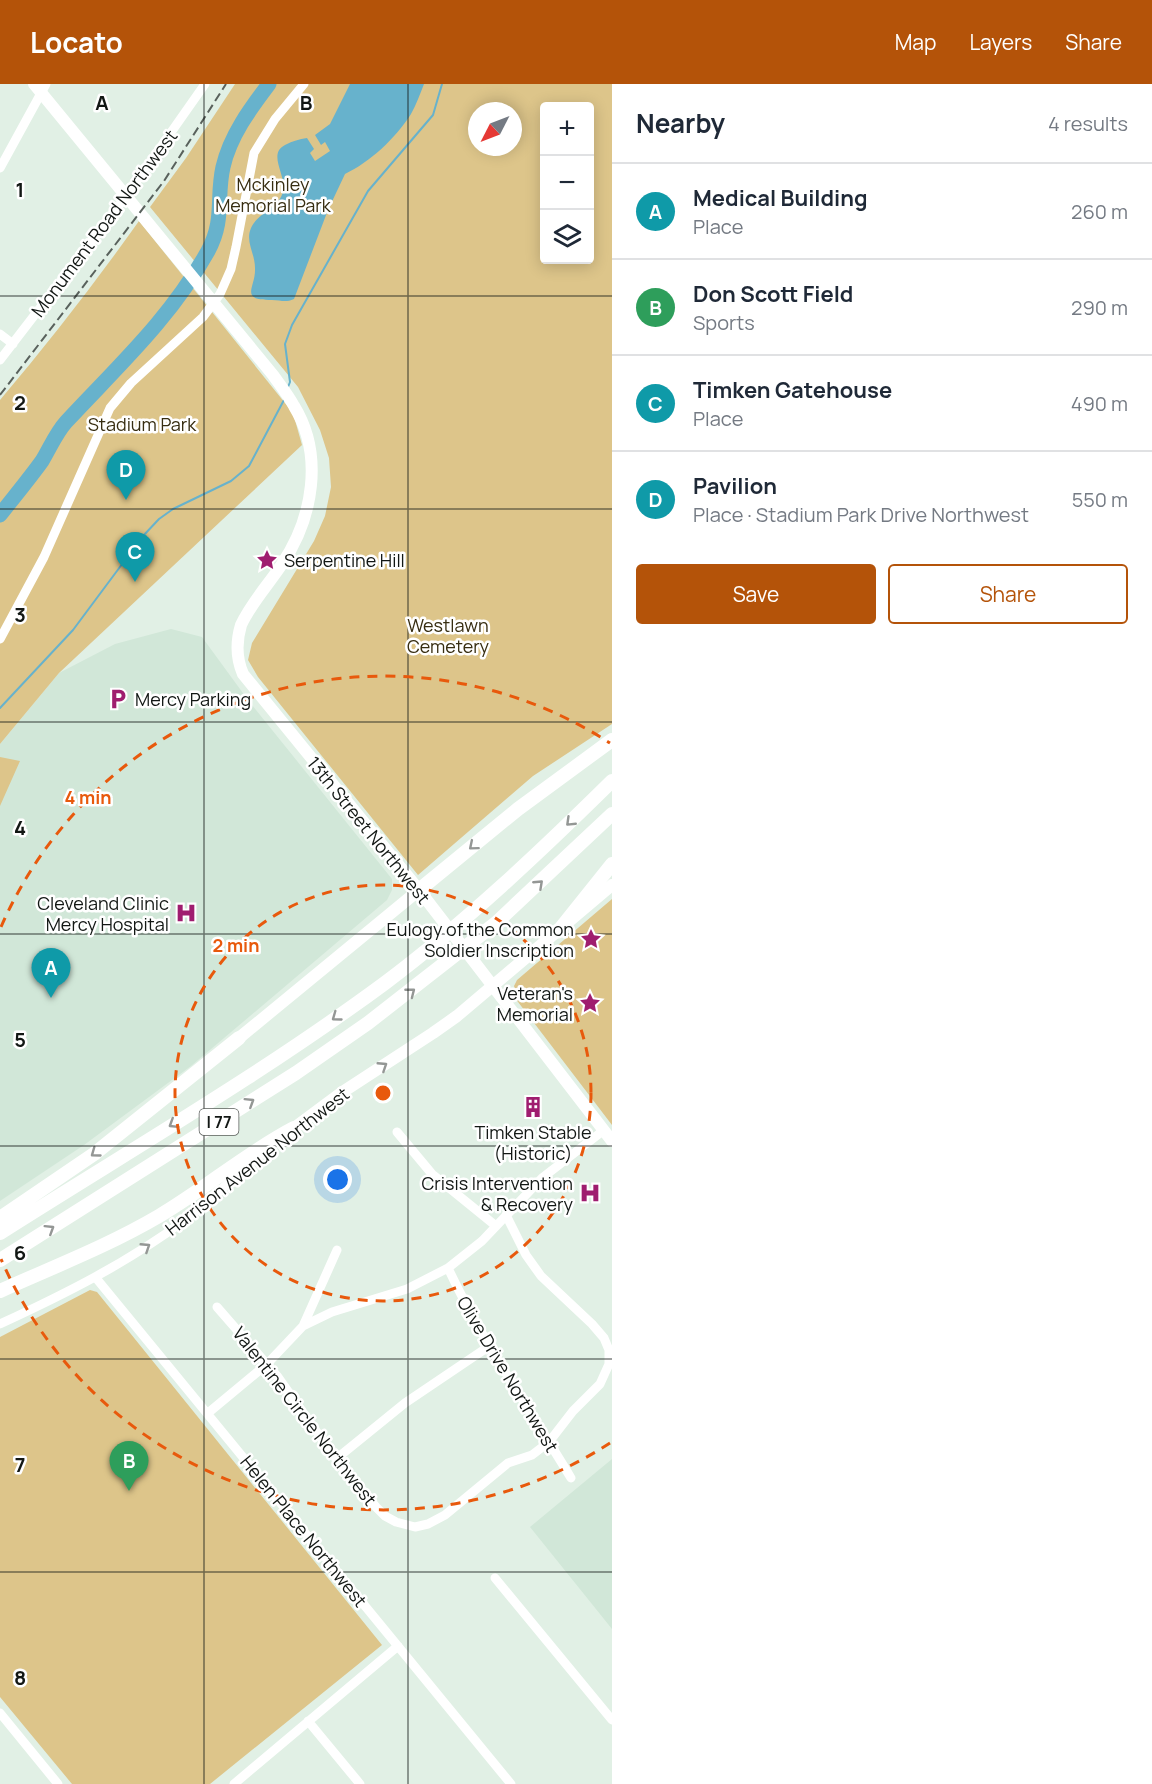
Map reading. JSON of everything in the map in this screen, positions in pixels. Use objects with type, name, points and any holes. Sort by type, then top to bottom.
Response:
[{"type":"highway","points":[[419,891],[518,809],[612,740]]},
{"type":"highway","name":"I 77","points":[[0,1233],[286,1052],[386,982],[516,874],[612,781]]},
{"type":"highway","name":"I 77","points":[[0,1260],[338,1045],[432,975],[496,923],[612,814]]},
{"type":"highway","points":[[560,929],[612,864]]},
{"type":"highway","points":[[0,1218],[109,1143],[239,1038]]},
{"type":"highway","points":[[0,1291],[136,1229],[202,1189],[270,1141],[294,1128]]},
{"type":"main road","points":[[40,87],[211,299]]},
{"type":"main road","name":"13th Street Northwest","points":[[211,299],[273,375],[295,406],[309,450],[311,477],[309,502],[303,527],[296,543],[241,625],[237,645],[238,660],[248,682],[419,891],[612,1141]]},
{"type":"main road","name":"Harrison Avenue Northwest","points":[[294,1128],[341,1093],[434,1033],[612,885]]},
{"type":"main road","points":[[239,1038],[419,891]]},
{"type":"street","name":"Monument Road Northwest","points":[[0,360],[127,195],[205,84]]},
{"type":"street","points":[[0,639],[44,557],[110,408],[131,383],[204,317],[211,299],[231,269],[254,153],[275,119],[303,84]]},
{"type":"street","points":[[0,168],[40,87]]},
{"type":"street","points":[[0,334],[12,344]]},
{"type":"street","name":"Harrison Avenue Northwest","points":[[0,1324],[96,1278],[150,1245],[217,1194],[246,1166],[294,1128]]},
{"type":"street","points":[[208,1413],[267,1364],[303,1326],[316,1318],[407,1289],[448,1268],[467,1254],[542,1178],[604,1130]]},
{"type":"street","points":[[397,1132],[432,1174],[496,1226]]},
{"type":"street","name":"Valentine Circle Northwest","points":[[217,1307],[267,1364],[336,1458],[385,1516],[408,1526],[421,1526],[445,1515],[508,1463],[532,1455],[549,1442],[573,1411],[604,1378],[609,1364],[609,1350],[599,1332],[541,1276],[526,1255],[506,1215]]},
{"type":"street","points":[[303,1326],[337,1250]]},
{"type":"street","name":"Olive Drive Northwest","points":[[448,1268],[488,1347],[571,1478]]},
{"type":"street","name":"Helen Place Northwest","points":[[96,1278],[511,1784]]},
{"type":"street","points":[[336,1458],[405,1403],[488,1347]]},
{"type":"street","points":[[495,1578],[612,1720]]},
{"type":"street","points":[[234,1784],[398,1646]]},
{"type":"street","points":[[0,1713],[58,1784]]},
{"type":"street","points":[[308,1721],[360,1784]]},
{"type":"shaded area","name":"Cleveland Clinic Mercy Hospital","points":[[171,629],[202,637],[248,700],[392,879],[392,890],[387,900],[191,1066],[84,1145],[0,1201],[0,744],[59,673],[115,644]]},
{"type":"shaded area","points":[[612,1459],[612,1629],[530,1527]]},
{"type":"green space","name":"Westlawn Cemetery","points":[[235,84],[612,84],[612,724],[533,776],[418,875],[258,677],[248,660],[252,643],[314,541],[325,516],[331,487],[329,458],[320,430],[298,387],[150,207]]},
{"type":"green space","name":"Stadium Park","points":[[139,221],[293,413],[302,445],[59,673],[0,744],[0,400],[106,267]]},
{"type":"green space","points":[[0,757],[20,761],[0,806]]},
{"type":"green space","points":[[612,899],[612,1125],[515,998],[517,996],[514,986],[517,980]]},
{"type":"green space","points":[[90,1290],[97,1292],[382,1645],[210,1784],[72,1784],[0,1697],[0,1337]]},
{"type":"water","points":[[350,84],[424,84],[411,114],[397,132],[373,156],[345,174],[328,210],[294,299],[283,301],[255,298],[251,292],[255,268],[249,233],[254,223],[281,197],[283,185],[278,160],[280,149],[296,140],[307,138],[314,149],[310,153],[315,161],[330,151],[325,142],[321,145],[315,135],[330,124]]},
{"type":"waterway","points":[[0,515],[42,461],[62,426],[142,341],[193,276],[208,251],[217,229],[221,178],[230,144],[248,113],[269,84]]},
{"type":"waterway","points":[[288,387],[290,382],[285,344],[292,325],[368,191],[433,115],[442,84]]},
{"type":"waterway","points":[[0,708],[73,630],[143,536],[159,519],[173,509],[231,481],[249,466],[285,398]]},
{"type":"railway","points":[[0,395],[164,181],[226,84]]},
{"type":"place","name":"Pavilion","points":[[126,500]]},
{"type":"place","name":"Serpentine Hill","points":[[267,560]]},
{"type":"place","name":"Timken Gatehouse","points":[[135,582]]},
{"type":"place","name":"Mercy Parking","points":[[118,699]]},
{"type":"place","name":"Cleveland Clinic Mercy Hospital","points":[[186,913]]},
{"type":"place","name":"Eulogy of the Common Soldier Inscription","points":[[591,939]]},
{"type":"place","name":"Medical Building","points":[[51,998]]},
{"type":"place","name":"Veteran's Memorial","points":[[590,1003]]},
{"type":"place","name":"Timken Stable (Historic)","points":[[533,1107]]},
{"type":"place","name":"Crisis Intervention & Recovery","points":[[590,1193]]},
{"type":"place","name":"Don Scott Field","points":[[129,1491]]},
{"type":"park label","name":"Mckinley Memorial Park","points":[[273,194]]}]
